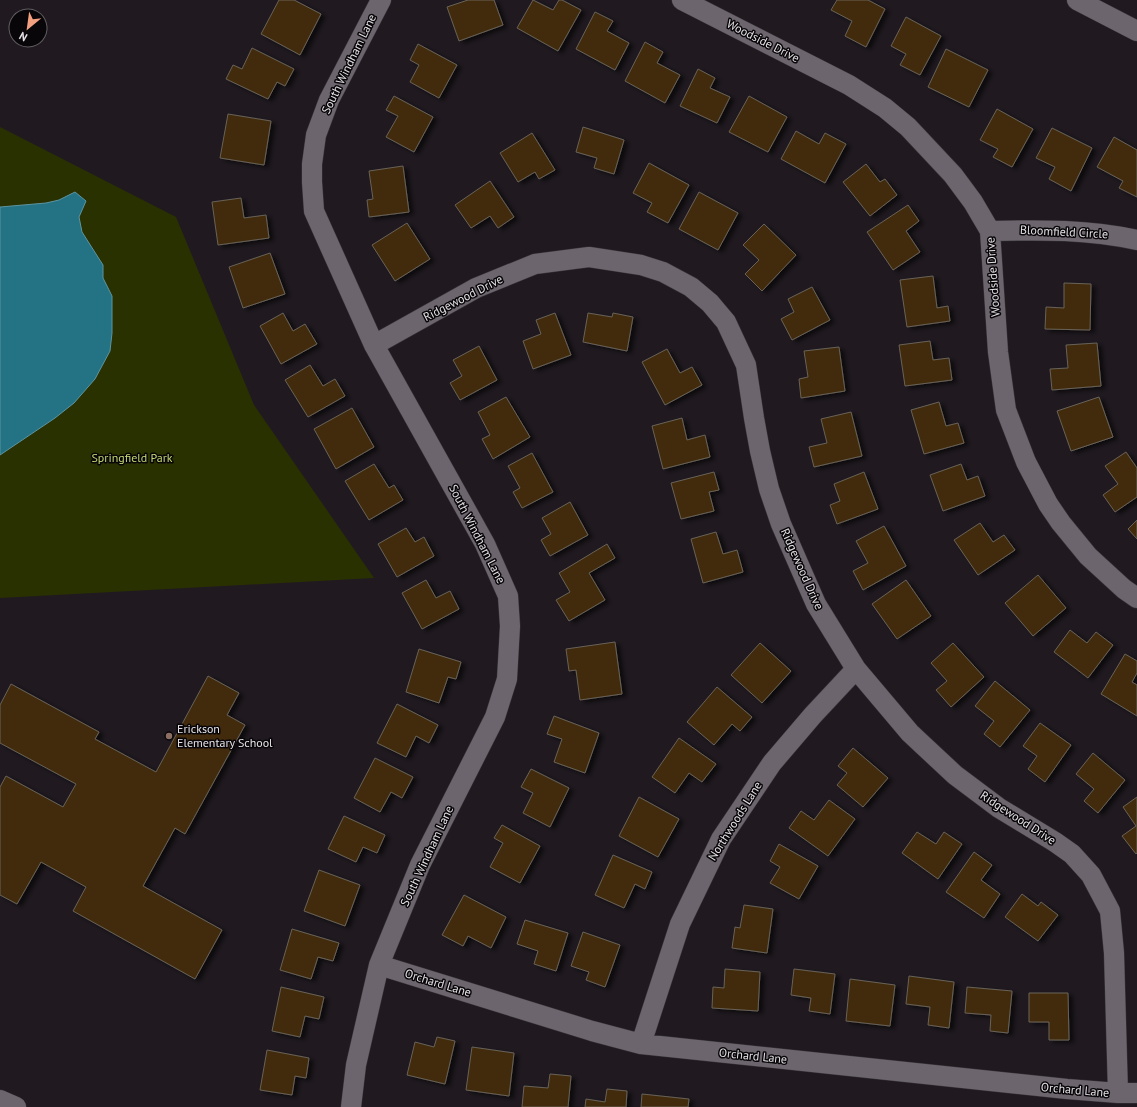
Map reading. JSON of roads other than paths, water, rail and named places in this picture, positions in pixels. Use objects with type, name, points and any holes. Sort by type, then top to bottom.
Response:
[{"type":"street","name":"South Windham Lane","points":[[351,1107],[356,1065],[379,965],[420,865],[495,717],[507,679],[510,626],[508,596],[485,544],[374,345],[314,211],[312,176],[316,135],[329,100],[381,0]]},
{"type":"street","name":"Woodside Drive","points":[[682,0],[849,85],[885,108],[908,127],[954,175],[973,202],[990,231],[998,352],[1006,410],[1026,462],[1048,504],[1061,523],[1088,556],[1124,589],[1137,598]]},
{"type":"street","points":[[1077,0],[1137,31]]},
{"type":"street","name":"Bloomfield Circle","points":[[990,231],[1086,231],[1137,240]]},
{"type":"street","name":"Ridgewood Drive","points":[[374,345],[476,288],[535,264],[589,257],[663,272],[691,287],[710,303],[726,322],[746,365],[760,451],[769,489],[781,524],[816,604],[856,669],[910,733],[955,775],[999,808],[1072,854],[1091,875],[1110,911],[1128,1093]]},
{"type":"street","name":"Northwoods Lane","points":[[641,1044],[680,924],[721,839],[772,762],[856,669]]},
{"type":"street","name":"Orchard Lane","points":[[379,965],[592,1031],[641,1044],[1128,1093]]},
{"type":"street","points":[[0,1100],[16,1107]]},
{"type":"water","points":[[75,192],[86,201],[79,217],[82,232],[103,265],[103,278],[112,296],[112,333],[110,351],[95,379],[74,403],[55,418],[0,455],[0,207],[46,203],[59,200]]},
{"type":"place","name":"Erickson Elementary School","points":[[169,736]]},
{"type":"park label","name":"Springfield Park","points":[[132,458]]}]
